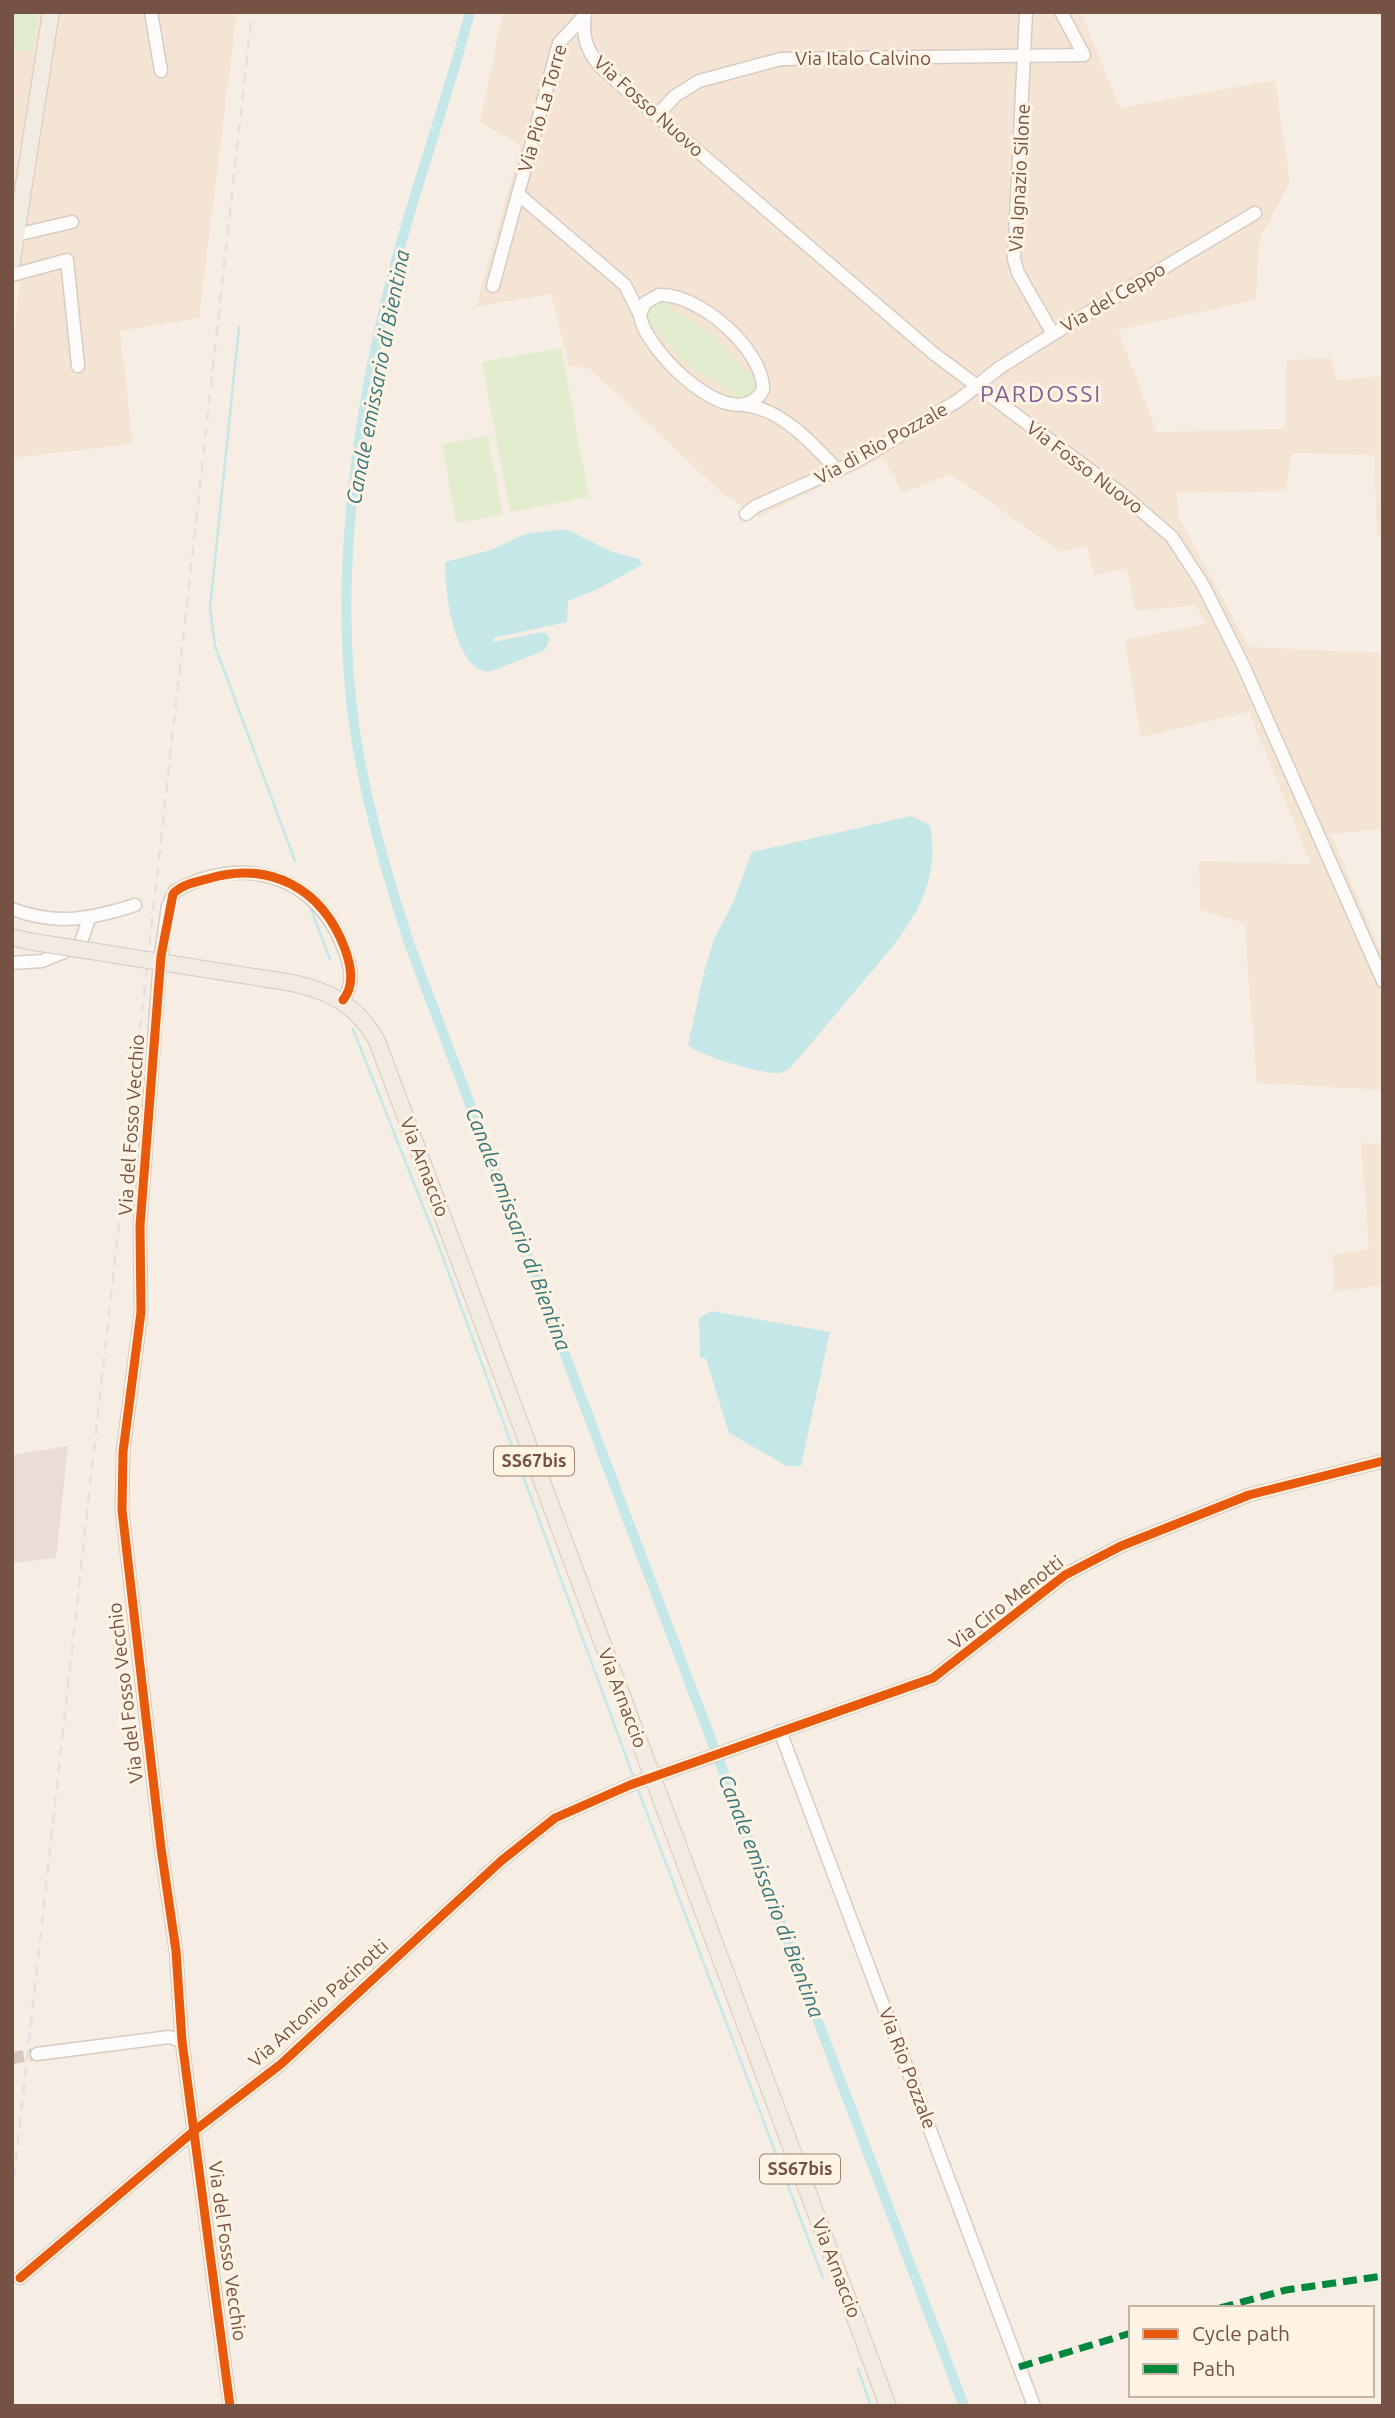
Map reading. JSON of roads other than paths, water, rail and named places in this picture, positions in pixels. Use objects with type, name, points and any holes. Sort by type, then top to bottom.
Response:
[{"type":"main road","points":[[12,261],[19,167],[51,12]]},
{"type":"main road","name":"Via Arnaccio","points":[[20,939],[305,985],[342,1000],[368,1026],[384,1057],[641,1781],[888,2406]]},
{"type":"street","points":[[150,12],[161,71]]},
{"type":"street","name":"Via Ignazio Silone","points":[[1026,12],[1014,260],[1018,273],[1053,334]]},
{"type":"street","name":"Via Italo Calvino","points":[[657,115],[675,96],[699,81],[780,59],[1023,58],[1084,55],[1061,12]]},
{"type":"street","name":"Via Fosso Nuovo","points":[[585,14],[585,40],[601,68],[975,387],[1131,500],[1163,528],[1185,555],[1243,665],[1383,981]]},
{"type":"street","name":"Via Pio La Torre","points":[[585,14],[559,43],[517,194],[625,285],[650,342],[681,374],[718,399],[764,408],[778,416],[838,471]]},
{"type":"street","points":[[559,43],[585,40]]},
{"type":"street","points":[[493,286],[517,194]]},
{"type":"street","name":"Via del Ceppo","points":[[975,387],[1053,334],[1255,213]]},
{"type":"street","points":[[16,235],[72,222]]},
{"type":"street","points":[[12,275],[67,260],[78,366]]},
{"type":"street","name":"Via Pio La Torre","points":[[625,285],[685,300],[723,324],[757,363],[761,371],[763,390],[778,416]]},
{"type":"street","points":[[640,314],[645,303],[659,295]]},
{"type":"street","name":"Via di Rio Pozzale","points":[[746,514],[756,506],[838,471],[945,409],[975,387]]},
{"type":"street","points":[[744,405],[758,398],[763,390]]},
{"type":"street","points":[[161,956],[171,898],[182,887],[223,874],[246,872],[269,875],[295,887],[326,911],[337,930],[351,978],[350,989],[342,1000]]},
{"type":"street","points":[[12,909],[44,919],[89,919],[135,905]]},
{"type":"street","points":[[82,939],[89,919]]},
{"type":"street","points":[[12,962],[42,961],[64,952]]},
{"type":"street","name":"Via del Fosso Vecchio","points":[[159,974],[140,1226],[141,1312],[123,1452],[122,1510],[161,1848],[176,1951],[182,2041],[230,2406]]},
{"type":"street","name":"Via Ciro Menotti","points":[[641,1781],[942,1673],[1041,1592],[1084,1564],[1121,1546],[1249,1495],[1383,1461]]},
{"type":"street","name":"Via Rio Pozzale","points":[[780,1731],[1034,2406]]},
{"type":"street","name":"Via Antonio Pacinotti","points":[[20,2278],[194,2131],[281,2064],[531,1835],[565,1813],[641,1781]]},
{"type":"street","points":[[37,2054],[174,2037],[182,2041]]},
{"type":"water","points":[[566,529],[612,552],[639,559],[642,565],[596,590],[568,601],[567,622],[493,638],[494,642],[541,632],[547,634],[550,639],[544,651],[488,672],[476,667],[459,643],[453,626],[445,562],[491,550],[525,534]]},
{"type":"water","points":[[911,816],[930,825],[932,850],[930,872],[915,913],[890,949],[790,1068],[780,1073],[761,1071],[718,1059],[688,1045],[704,972],[715,937],[732,905],[752,852]]},
{"type":"water","points":[[711,1311],[830,1332],[801,1466],[787,1466],[729,1433],[706,1359],[700,1357],[699,1318]]},
{"type":"waterway","name":"Canale emissario di Bientina","points":[[470,12],[392,276],[379,331],[359,444],[352,502],[346,618],[355,731],[365,786],[385,866],[410,946],[964,2406]]},
{"type":"waterway","points":[[239,327],[210,608],[215,646],[295,861]]},
{"type":"waterway","points":[[311,909],[330,959]]},
{"type":"waterway","points":[[353,1029],[438,1244],[635,1781]]},
{"type":"waterway","points":[[637,1787],[823,2278]]},
{"type":"waterway","points":[[858,2369],[871,2406]]},
{"type":"tunnel","points":[[12,2058],[37,2054]]},
{"type":"railway","points":[[12,2195],[252,12]]},
{"type":"district","name":"PARDOSSI","points":[[1041,394]]}]
